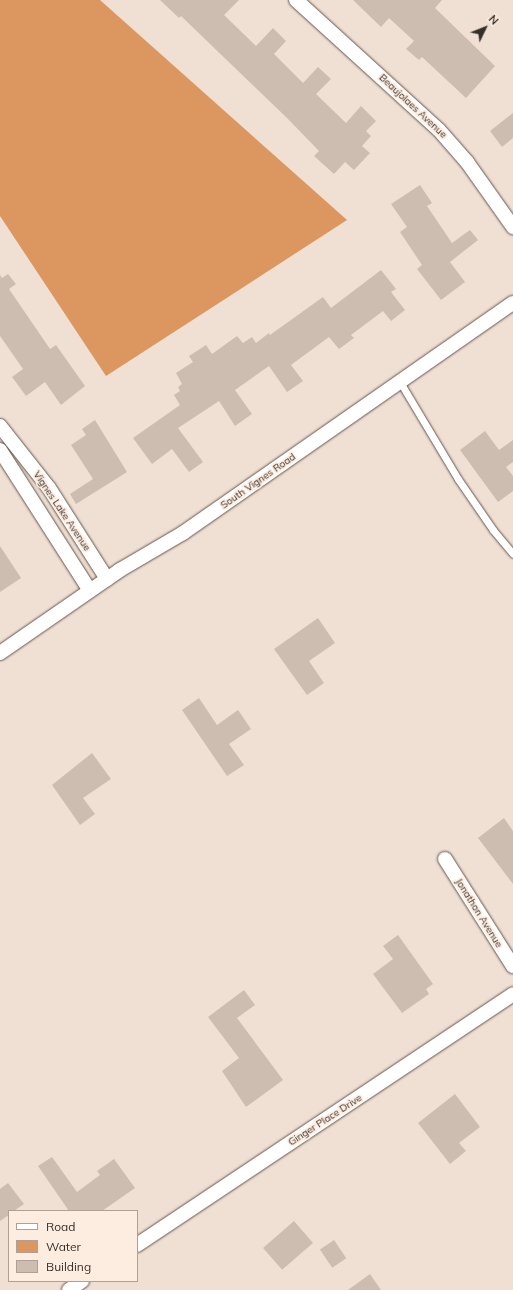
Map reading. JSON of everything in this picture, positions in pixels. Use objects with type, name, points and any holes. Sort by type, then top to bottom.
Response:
[{"type":"street","name":"Beaujolaes Avenue","points":[[296,0],[439,130],[468,162],[513,227]]},
{"type":"street","name":"South Vignes Road","points":[[0,653],[107,579],[183,533],[513,303]]},
{"type":"street","name":"Vignes Lake Avenue","points":[[0,426],[49,488],[107,579]]},
{"type":"street","name":"Vignes Lake Avenue","points":[[0,450],[90,591]]},
{"type":"street","name":"Jonathon Avenue","points":[[445,859],[513,966]]},
{"type":"street","name":"Ginger Place Drive","points":[[138,1244],[513,994]]},
{"type":"street","points":[[69,1290],[81,1282]]},
{"type":"lane","points":[[400,382],[458,480],[493,530],[513,554]]},
{"type":"water","points":[[0,0],[100,0],[347,220],[106,376],[0,216]]},
{"type":"building","points":[[160,0],[239,0],[224,15],[256,46],[273,28],[286,41],[274,54],[303,83],[318,67],[331,79],[316,94],[346,123],[361,106],[376,121],[366,131],[371,136],[362,146],[370,153],[354,170],[345,162],[334,174],[314,156],[319,151],[287,118],[181,16],[179,18]]},
{"type":"building","points":[[353,0],[442,0],[435,8],[495,66],[466,98],[422,57],[419,60],[406,49],[414,41],[389,18],[381,27]]},
{"type":"building","points":[[513,113],[513,138],[502,147],[490,131]]},
{"type":"building","points":[[420,185],[432,203],[427,206],[452,243],[470,230],[478,240],[450,262],[465,282],[441,300],[417,269],[422,265],[400,232],[407,227],[391,204]]},
{"type":"building","points":[[381,270],[396,289],[391,292],[405,310],[391,321],[383,311],[351,335],[354,338],[339,349],[329,337],[291,365],[303,381],[287,392],[269,366],[235,390],[252,414],[235,426],[219,401],[178,428],[203,462],[189,472],[172,449],[152,464],[133,438],[180,405],[174,395],[180,391],[178,387],[182,384],[176,373],[193,362],[189,356],[206,345],[212,354],[237,336],[243,343],[252,337],[256,343],[269,333],[270,335],[323,297],[331,308]]},
{"type":"building","points":[[8,274],[16,284],[9,289],[50,349],[56,345],[85,386],[61,405],[45,382],[26,396],[12,377],[23,369],[0,336],[0,275],[2,278]]},
{"type":"building","points":[[95,420],[127,472],[76,504],[70,494],[93,479],[71,445],[86,435],[82,429]]},
{"type":"building","points":[[485,431],[499,450],[513,440],[513,462],[506,467],[513,476],[513,491],[498,502],[460,450]]},
{"type":"building","points":[[0,546],[21,578],[0,592]]},
{"type":"building","points":[[318,618],[335,643],[309,661],[324,683],[307,695],[274,649]]},
{"type":"building","points":[[199,698],[217,725],[238,710],[251,729],[229,744],[244,765],[227,776],[182,710]]},
{"type":"building","points":[[92,753],[111,779],[83,798],[95,814],[80,825],[52,785]]},
{"type":"building","points":[[504,818],[513,831],[513,884],[478,838]]},
{"type":"building","points":[[398,935],[433,984],[426,989],[429,994],[402,1013],[373,974],[393,959],[383,946]]},
{"type":"building","points":[[244,990],[255,1005],[237,1018],[283,1080],[246,1107],[222,1071],[239,1058],[208,1017]]},
{"type":"building","points":[[455,1094],[480,1127],[459,1143],[466,1151],[450,1164],[418,1123]]},
{"type":"building","points":[[52,1157],[77,1192],[100,1175],[97,1171],[114,1159],[135,1188],[103,1210],[68,1210],[38,1166]]},
{"type":"building","points":[[8,1183],[24,1204],[15,1210],[8,1210],[8,1216],[0,1221],[0,1189]]},
{"type":"building","points":[[294,1221],[313,1243],[282,1270],[263,1248]]},
{"type":"building","points":[[334,1240],[346,1258],[332,1268],[320,1250]]},
{"type":"building","points":[[370,1274],[381,1290],[348,1290]]}]
